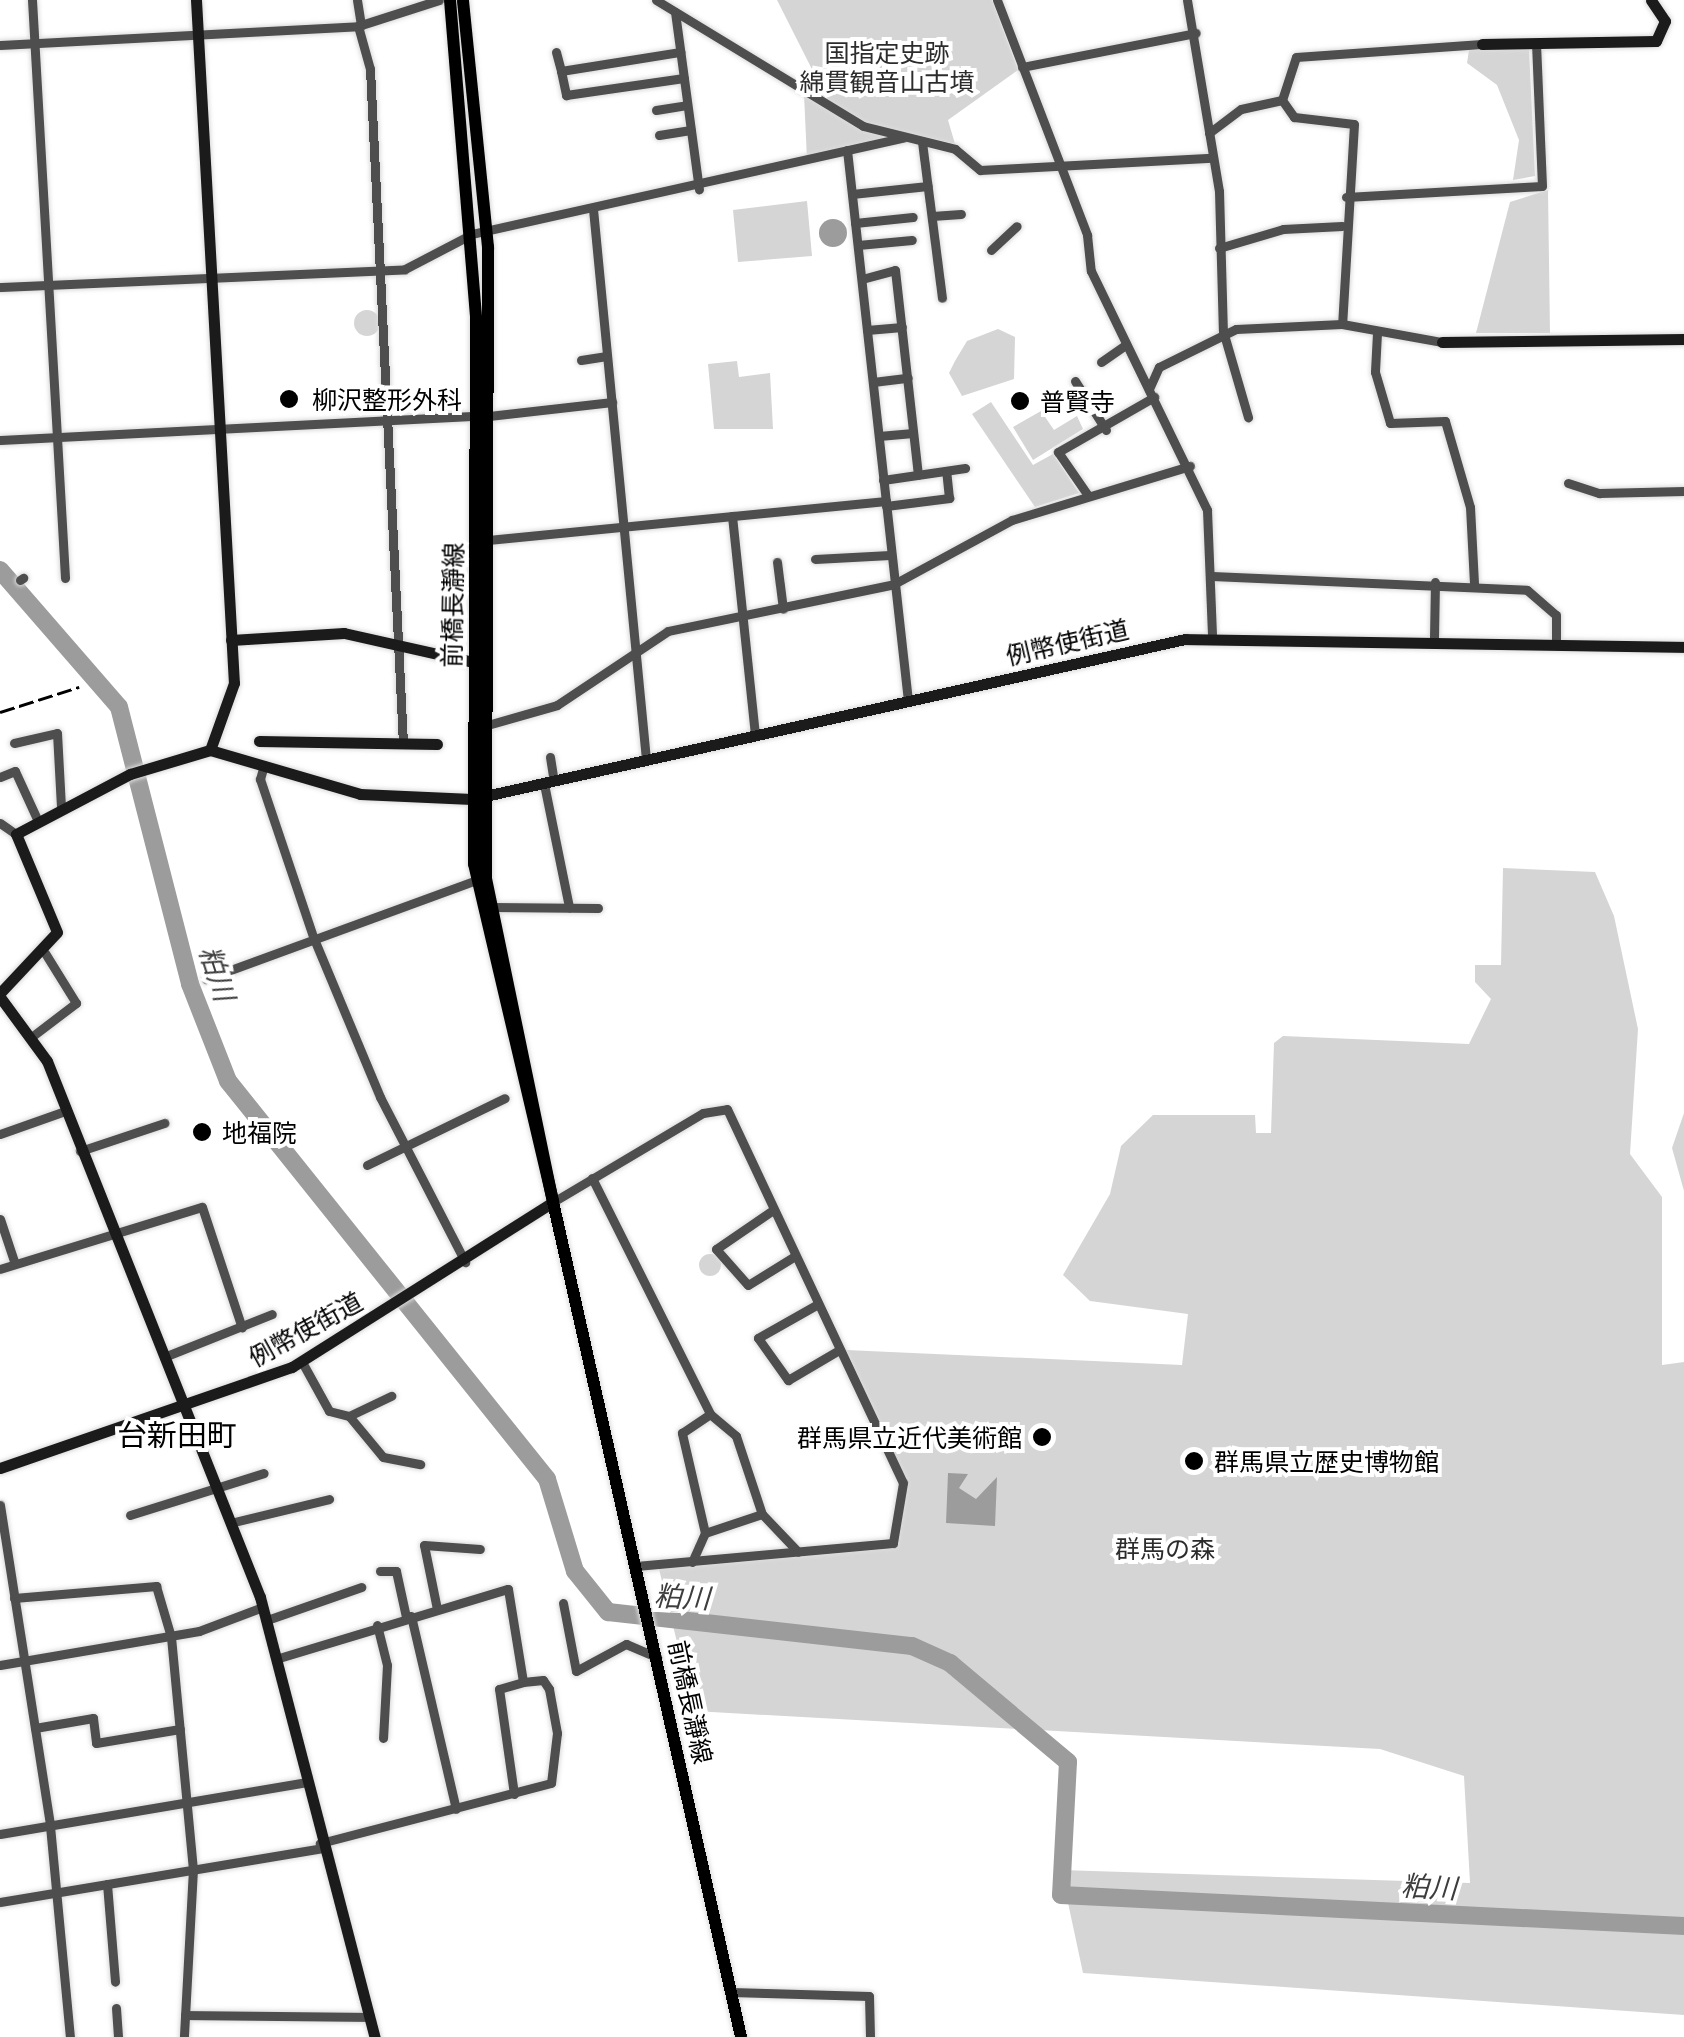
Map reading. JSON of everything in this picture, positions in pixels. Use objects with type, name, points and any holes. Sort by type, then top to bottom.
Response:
[{"type":"main road","name":"前橋長瀞線","points":[[450,0],[479,232]]},
{"type":"main road","name":"前橋長瀞線","points":[[462,0],[479,232],[488,540],[484,726],[477,799],[492,907],[553,1202]]},
{"type":"main road","name":"前橋長瀞線","points":[[483,416],[474,662],[477,880],[654,1632],[741,2037]]},
{"type":"street","points":[[32,0],[65,578]]},
{"type":"street","points":[[16,834],[37,819],[130,774],[210,750],[234,682],[196,0]]},
{"type":"street","points":[[358,0],[359,26],[370,69],[402,743]]},
{"type":"street","points":[[0,45],[359,26],[439,0]]},
{"type":"street","points":[[656,0],[863,126],[955,149],[985,171],[1212,158]]},
{"type":"street","points":[[997,0],[1061,164],[1124,346],[1190,466],[1212,530],[1212,636]]},
{"type":"street","points":[[1187,0],[1196,34],[1212,158],[1223,332],[1248,417]]},
{"type":"street","points":[[1282,100],[1296,57],[1482,44],[1656,41],[1665,21],[1652,0]]},
{"type":"street","points":[[673,7],[699,190]]},
{"type":"street","points":[[1022,67],[1196,34]]},
{"type":"street","points":[[1346,198],[1542,186],[1536,43]]},
{"type":"street","points":[[556,52],[566,94],[684,78]]},
{"type":"street","points":[[561,71],[680,52]]},
{"type":"street","points":[[1209,133],[1241,109],[1282,100]]},
{"type":"street","points":[[1282,100],[1294,117],[1354,124],[1342,226],[1342,324]]},
{"type":"street","points":[[656,110],[688,105]]},
{"type":"street","points":[[659,134],[691,130]]},
{"type":"street","points":[[0,287],[405,269],[479,232],[699,190],[903,138]]},
{"type":"street","points":[[922,142],[942,298]]},
{"type":"street","points":[[847,150],[908,701]]},
{"type":"street","points":[[852,194],[928,186]]},
{"type":"street","points":[[593,209],[646,759]]},
{"type":"street","points":[[932,216],[960,214]]},
{"type":"street","points":[[855,223],[913,217]]},
{"type":"street","points":[[991,250],[1017,226]]},
{"type":"street","points":[[1219,248],[1283,229],[1342,226]]},
{"type":"street","points":[[858,245],[912,240]]},
{"type":"street","points":[[862,279],[895,270],[918,475]]},
{"type":"street","points":[[1087,494],[1058,452],[1106,430],[1151,393],[1159,367],[1223,332],[1342,324],[1442,342],[1684,339]]},
{"type":"street","points":[[867,330],[902,327]]},
{"type":"street","points":[[1377,333],[1375,372],[1390,422],[1444,421],[1470,507],[1474,584]]},
{"type":"street","points":[[1101,362],[1124,346]]},
{"type":"street","points":[[581,360],[607,356]]},
{"type":"street","points":[[872,382],[908,378]]},
{"type":"street","points":[[1075,381],[1106,430]]},
{"type":"street","points":[[0,440],[483,416],[612,402]]},
{"type":"street","points":[[878,436],[913,433]]},
{"type":"street","points":[[484,726],[557,706],[668,630],[894,584],[1012,520],[1087,494],[1190,466]]},
{"type":"street","points":[[884,480],[966,468]]},
{"type":"street","points":[[488,540],[624,532],[732,516],[949,498],[946,471]]},
{"type":"street","points":[[1568,483],[1599,493],[1684,490]]},
{"type":"street","points":[[732,516],[755,735]]},
{"type":"street","points":[[816,559],[890,555]]},
{"type":"street","points":[[777,562],[784,609]]},
{"type":"street","points":[[1212,576],[1474,584],[1543,601],[1556,615],[1556,642]]},
{"type":"street","points":[[1434,638],[1436,582]]},
{"type":"street","points":[[231,640],[318,632],[397,640],[474,662]]},
{"type":"street","name":"例幣使街道","points":[[210,750],[374,797],[477,799],[1212,636],[1434,638],[1684,647]]},
{"type":"street","points":[[14,743],[57,733],[62,807]]},
{"type":"street","points":[[259,740],[437,744]]},
{"type":"street","points":[[550,757],[549,783],[569,907]]},
{"type":"street","points":[[264,765],[260,779],[314,939],[404,1147],[465,1262]]},
{"type":"street","points":[[0,778],[15,771],[37,819]]},
{"type":"street","points":[[0,823],[16,834],[56,922],[45,953],[0,995],[34,1034],[265,1614],[280,1658],[321,1846],[376,2037]]},
{"type":"street","points":[[206,979],[477,880]]},
{"type":"street","points":[[492,907],[598,908]]},
{"type":"street","points":[[34,1034],[76,1004],[45,953]]},
{"type":"street","points":[[367,1165],[506,1098]]},
{"type":"street","points":[[553,1202],[721,1104],[903,1483],[893,1543],[636,1566]]},
{"type":"street","points":[[0,1134],[65,1111]]},
{"type":"street","points":[[80,1151],[164,1123]]},
{"type":"street","points":[[592,1178],[710,1414],[736,1436],[762,1514],[798,1552]]},
{"type":"street","name":"例幣使街道","points":[[0,1468],[302,1362],[465,1262],[553,1202]]},
{"type":"street","points":[[0,1268],[202,1207],[242,1328]]},
{"type":"street","points":[[773,1210],[716,1249],[748,1285],[796,1256]]},
{"type":"street","points":[[0,1219],[15,1264]]},
{"type":"street","points":[[818,1304],[758,1338],[788,1380],[839,1350]]},
{"type":"street","points":[[164,1357],[272,1314]]},
{"type":"street","points":[[302,1362],[329,1411],[349,1416],[383,1457],[420,1464]]},
{"type":"street","points":[[349,1416],[391,1396]]},
{"type":"street","points":[[692,1562],[705,1533],[681,1444],[710,1414]]},
{"type":"street","points":[[130,1515],[264,1474]]},
{"type":"street","points":[[230,1523],[329,1499]]},
{"type":"street","points":[[0,1505],[50,1826],[70,2037]]},
{"type":"street","points":[[705,1533],[762,1514]]},
{"type":"street","points":[[437,1609],[424,1545],[480,1549]]},
{"type":"street","points":[[380,1572],[396,1572],[456,1810]]},
{"type":"street","points":[[14,1598],[156,1586],[172,1637],[193,1869],[184,2037]]},
{"type":"street","points":[[0,1666],[172,1637],[361,1587]]},
{"type":"street","points":[[280,1658],[377,1625],[508,1588],[523,1682]]},
{"type":"street","points":[[562,1603],[576,1671],[626,1644],[659,1658]]},
{"type":"street","points":[[377,1625],[387,1665],[383,1738]]},
{"type":"street","points":[[0,1902],[321,1846],[514,1794],[556,1776],[549,1689],[543,1680],[499,1688],[514,1794]]},
{"type":"street","points":[[34,1728],[92,1718],[96,1743],[180,1729]]},
{"type":"street","points":[[0,1834],[306,1782]]},
{"type":"street","points":[[107,1884],[115,1982]]},
{"type":"street","points":[[731,1992],[869,1996],[870,2037]]},
{"type":"street","points":[[116,2008],[118,2037]]},
{"type":"street","points":[[185,2015],[370,2017]]},
{"type":"green space","name":"国指定史跡 綿貫観音山古墳","points":[[777,0],[992,0],[1018,70],[948,120],[955,144],[907,133],[807,160],[804,94],[827,99]]},
{"type":"green space","points":[[1529,49],[1535,176],[1513,180],[1519,140],[1497,85],[1467,63],[1469,50]]},
{"type":"green space","points":[[1548,190],[1550,333],[1476,333],[1510,202]]},
{"type":"green space","points":[[807,201],[812,256],[738,262],[733,210]]},
{"type":"green space","points":[[367,310],[376,314],[380,323],[376,332],[367,336],[358,332],[354,323],[358,314]]},
{"type":"green space","points":[[998,329],[1015,337],[1014,379],[962,396],[949,373],[955,361],[967,341]]},
{"type":"green space","points":[[737,361],[739,377],[770,373],[773,429],[714,429],[708,364]]},
{"type":"green space","points":[[991,402],[1033,465],[1053,454],[1079,493],[1035,507],[972,414]]},
{"type":"green space","points":[[1041,411],[1054,430],[1077,416],[1083,429],[1033,460],[1013,427]]},
{"type":"green space","name":"群馬の森","points":[[1503,868],[1595,872],[1614,916],[1638,1029],[1630,1154],[1662,1197],[1662,1365],[1684,1362],[1684,2015],[1083,1973],[1061,1870],[1470,1883],[1464,1776],[1380,1749],[694,1711],[659,1569],[896,1548],[907,1482],[846,1350],[1182,1365],[1188,1314],[1090,1301],[1063,1275],[1110,1194],[1121,1146],[1153,1115],[1255,1115],[1256,1133],[1271,1133],[1274,1043],[1283,1036],[1469,1044],[1491,999],[1475,982],[1475,965],[1501,965]]},
{"type":"green space","points":[[1684,1113],[1684,1191],[1672,1148]]},
{"type":"green space","points":[[710,1254],[718,1257],[718,1273],[710,1276],[702,1273],[699,1265],[702,1257]]},
{"type":"shaded area","points":[[833,219],[843,223],[847,233],[843,243],[833,247],[823,243],[819,233],[823,223]]},
{"type":"shaded area","points":[[948,1473],[968,1474],[959,1488],[976,1499],[997,1477],[995,1526],[946,1523]]},
{"type":"waterway","name":"粕川","points":[[0,570],[119,707],[190,984],[228,1081],[547,1479],[575,1571],[608,1612],[912,1646],[950,1663],[1068,1762],[1061,1895],[1684,1926]]},
{"type":"railway","points":[[0,712],[79,687]]},
{"type":"place","name":"柳沢整形外科","points":[[289,399]]},
{"type":"place","name":"普賢寺","points":[[1020,401]]},
{"type":"place","name":"地福院","points":[[202,1132]]},
{"type":"place","name":"群馬県立近代美術館","points":[[1042,1437]]},
{"type":"place","name":"群馬県立歴史博物館","points":[[1194,1461]]},
{"type":"district","name":"台新田町","points":[[177,1435]]}]
